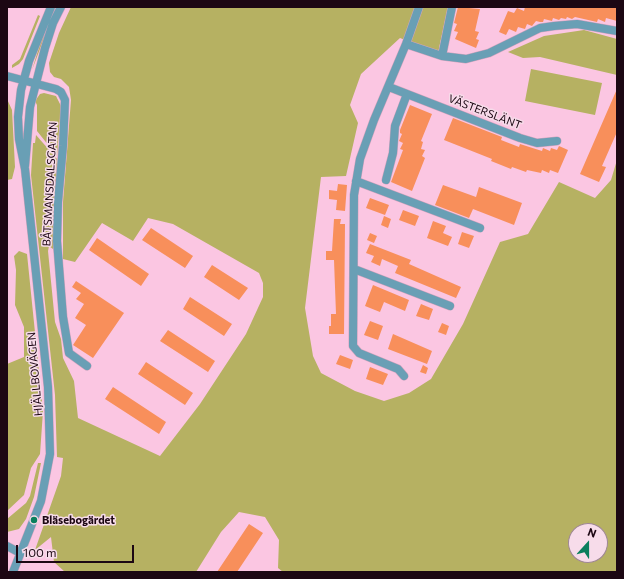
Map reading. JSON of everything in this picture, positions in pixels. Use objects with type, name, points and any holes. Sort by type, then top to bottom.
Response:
[{"type":"street","name":"HJÄLLBOVÄGEN","points":[[25,169],[21,157],[18,107],[23,80],[29,61],[51,7]]},
{"type":"street","name":"HJÄLLBOVÄGEN","points":[[13,572],[41,501],[50,454],[48,388],[25,169],[28,122],[36,83],[50,32],[61,7]]},
{"type":"street","points":[[404,376],[398,369],[359,353],[353,346],[356,181],[360,159],[406,44],[419,7]]},
{"type":"street","points":[[442,56],[452,7]]},
{"type":"street","points":[[406,44],[442,56],[466,60],[478,57],[540,28],[577,24],[617,31]]},
{"type":"street","points":[[7,76],[36,83]]},
{"type":"street","name":"BÅTSMANSDALSGATAN","points":[[36,83],[56,89],[61,92],[65,100],[58,202],[57,241],[63,317],[69,353],[87,366]]},
{"type":"street","name":"VÄSTERSLÄNT","points":[[389,87],[537,143],[556,140]]},
{"type":"street","points":[[386,180],[393,153],[395,126],[407,94]]},
{"type":"street","points":[[356,181],[480,228]]},
{"type":"street","points":[[354,269],[450,306]]},
{"type":"street","points":[[7,546],[20,553]]},
{"type":"shaded area","points":[[54,7],[56,7],[32,70],[40,44]]},
{"type":"shaded area","points":[[71,7],[448,7],[438,53],[400,38],[361,74],[350,105],[358,123],[346,176],[321,177],[305,308],[313,356],[321,373],[355,391],[384,401],[409,393],[431,379],[463,324],[500,242],[528,234],[559,182],[595,198],[611,180],[617,160],[617,572],[283,572],[278,568],[279,540],[265,517],[239,512],[221,532],[196,572],[65,572],[54,562],[51,537],[35,550],[61,476],[63,458],[57,457],[55,395],[31,175],[33,143],[35,143],[36,135],[57,159],[53,219],[53,249],[49,246],[48,251],[55,322],[61,339],[63,358],[74,381],[78,418],[160,456],[200,404],[246,334],[263,297],[263,283],[259,273],[173,224],[148,218],[133,241],[102,223],[75,262],[63,259],[63,202],[71,100],[69,87],[61,79],[54,77],[50,72],[49,63],[59,33]]},
{"type":"shaded area","points":[[38,15],[40,16],[23,59],[19,64],[12,68],[12,65],[20,59]]},
{"type":"shaded area","points":[[584,30],[617,39],[617,75],[540,57],[523,58],[508,52],[544,36]]},
{"type":"shaded area","points":[[531,69],[602,83],[595,115],[525,101]]},
{"type":"shaded area","points":[[44,93],[56,96],[61,106],[57,156],[37,131],[37,105],[35,101],[40,94]]},
{"type":"shaded area","points":[[7,99],[12,110],[15,167],[12,179],[7,180]]},
{"type":"shaded area","points":[[19,251],[27,254],[43,411],[40,454],[31,468],[24,495],[7,511],[7,364],[24,357],[24,327],[15,305],[16,270],[14,256]]},
{"type":"shaded area","points":[[38,463],[41,463],[34,497],[26,519],[19,529],[7,532],[7,519],[26,503],[30,496]]},
{"type":"building","points":[[458,7],[480,9],[475,31],[479,32],[476,39],[479,40],[476,48],[455,39],[458,32],[454,31],[457,24],[454,23]]},
{"type":"building","points":[[525,7],[617,7],[617,21],[606,18],[605,22],[598,19],[597,22],[575,17],[572,19],[567,17],[566,19],[561,18],[559,20],[553,18],[552,21],[544,19],[543,22],[536,21],[532,26],[527,24],[525,29],[518,27],[516,32],[509,29],[506,35],[499,32],[508,11],[514,13],[517,8],[524,11]]},
{"type":"building","points":[[617,89],[617,132],[602,166],[606,167],[599,182],[580,174]]},
{"type":"building","points":[[410,105],[432,114],[421,141],[423,142],[421,149],[425,150],[422,156],[425,158],[412,191],[391,182],[403,150],[400,149],[403,143],[399,141],[402,134],[400,133],[400,130]]},
{"type":"building","points":[[453,118],[502,137],[501,140],[519,147],[520,144],[542,151],[543,148],[550,151],[551,148],[557,150],[559,146],[568,150],[558,173],[550,170],[549,173],[542,170],[541,173],[527,170],[526,172],[512,167],[511,169],[491,161],[492,159],[444,140]]},
{"type":"building","points":[[338,184],[347,185],[345,211],[336,210],[337,200],[329,199],[329,190],[337,191]]},
{"type":"building","points":[[443,185],[476,197],[479,187],[522,203],[514,225],[473,209],[469,218],[435,205]]},
{"type":"building","points":[[370,198],[389,205],[385,215],[366,208]]},
{"type":"building","points":[[403,210],[419,216],[415,226],[399,220]]},
{"type":"building","points":[[384,216],[391,219],[388,228],[381,225]]},
{"type":"building","points":[[334,219],[341,219],[340,224],[345,224],[344,334],[329,334],[331,314],[336,314],[334,260],[326,260],[326,251],[332,251]]},
{"type":"building","points":[[433,221],[446,226],[443,233],[452,237],[448,246],[427,238]]},
{"type":"building","points":[[151,228],[193,256],[185,268],[142,240]]},
{"type":"building","points":[[462,232],[474,236],[469,248],[458,244]]},
{"type":"building","points":[[370,233],[377,236],[374,243],[367,240]]},
{"type":"building","points":[[97,238],[149,274],[141,286],[89,250]]},
{"type":"building","points":[[370,244],[411,260],[409,264],[461,287],[456,298],[395,273],[398,266],[382,259],[380,266],[371,262],[374,256],[366,253]]},
{"type":"building","points":[[212,265],[248,288],[239,300],[204,277]]},
{"type":"building","points":[[76,281],[124,313],[93,358],[73,345],[86,325],[75,318],[84,304],[76,299],[81,293],[72,287]]},
{"type":"building","points":[[373,285],[409,300],[405,311],[384,302],[380,312],[365,306]]},
{"type":"building","points":[[190,297],[232,324],[224,336],[183,309]]},
{"type":"building","points":[[421,304],[433,309],[429,320],[416,316]]},
{"type":"building","points":[[370,321],[383,326],[378,340],[364,335]]},
{"type":"building","points":[[442,323],[449,326],[446,335],[438,332]]},
{"type":"building","points":[[168,330],[215,361],[208,372],[160,341]]},
{"type":"building","points":[[393,334],[432,351],[427,364],[388,349]]},
{"type":"building","points":[[340,355],[353,360],[350,369],[336,364]]},
{"type":"building","points":[[146,362],[193,393],[185,405],[138,374]]},
{"type":"building","points":[[423,365],[428,368],[426,374],[420,372]]},
{"type":"building","points":[[370,367],[388,374],[383,385],[366,379]]},
{"type":"building","points":[[113,387],[166,422],[159,434],[105,399]]},
{"type":"building","points":[[249,524],[263,533],[237,572],[217,572]]},
{"type":"place","name":"Bläsebogärdet","points":[[34,520]]}]
